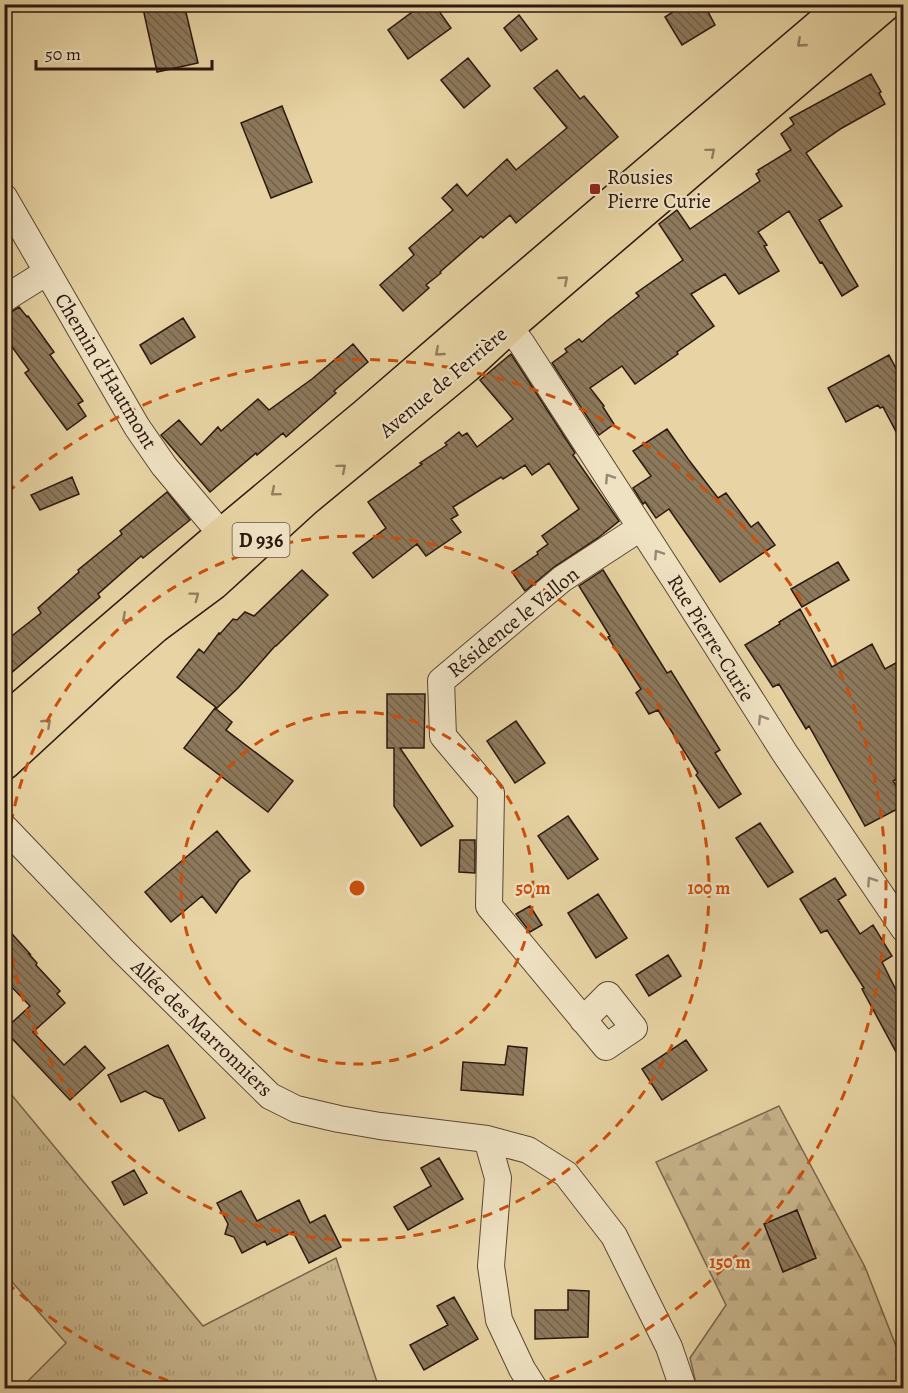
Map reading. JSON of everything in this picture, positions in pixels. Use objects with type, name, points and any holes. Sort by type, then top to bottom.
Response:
[{"type":"main road","name":"Avenue de Ferrière","points":[[4,763],[155,626],[226,572],[304,500],[466,366],[846,4]]},
{"type":"main road","name":"Avenue de Ferrière","points":[[4,722],[358,422],[508,325],[885,4]]},
{"type":"street","name":"Chemin d'Hautmont","points":[[4,197],[137,427],[164,466],[222,535]]},
{"type":"street","points":[[4,298],[47,272]]},
{"type":"street","name":"Rue Pierre-Curie","points":[[508,325],[784,752],[903,930]]},
{"type":"street","name":"Résidence le Vallon","points":[[583,1020],[489,906],[491,793],[443,736],[441,681],[562,579],[640,528]]},
{"type":"street","points":[[222,535],[233,541],[248,542],[264,537]]},
{"type":"street","points":[[222,535],[229,555],[226,572]]},
{"type":"street","name":"Allée des Marronniers","points":[[4,827],[123,951],[270,1096],[296,1109],[339,1119],[486,1139],[528,1150],[566,1174],[614,1236],[669,1347],[683,1389]]},
{"type":"street","points":[[486,1139],[498,1179],[491,1266],[499,1320],[534,1389]]},
{"type":"green space","points":[[5,1087],[203,1326],[336,1258],[379,1388],[21,1388],[66,1343],[5,1274]]},
{"type":"green space","points":[[779,1106],[865,1267],[903,1364],[903,1388],[697,1388],[690,1358],[726,1305],[656,1162]]},
{"type":"building","points":[[142,4],[184,4],[198,63],[157,72]]},
{"type":"building","points":[[423,4],[434,4],[451,28],[408,59],[388,30]]},
{"type":"building","points":[[685,4],[704,4],[715,25],[682,45],[665,17]]},
{"type":"building","points":[[519,15],[537,39],[521,51],[504,28]]},
{"type":"building","points":[[468,58],[490,86],[464,108],[441,80]]},
{"type":"building","points":[[557,70],[580,99],[584,96],[618,137],[516,223],[510,215],[483,238],[481,236],[426,285],[429,288],[403,311],[380,285],[414,255],[409,248],[453,210],[442,198],[457,184],[467,196],[507,159],[516,170],[567,128],[534,88]]},
{"type":"building","points":[[871,74],[885,104],[842,128],[806,153],[842,206],[819,220],[858,286],[842,296],[789,211],[758,232],[779,271],[739,294],[725,274],[691,294],[714,326],[635,384],[622,366],[590,388],[614,424],[599,435],[552,363],[567,352],[565,349],[579,339],[582,342],[639,296],[636,293],[683,260],[659,224],[677,210],[690,229],[760,181],[756,174],[758,170],[791,150],[781,134],[794,124],[790,118]]},
{"type":"building","points":[[282,106],[312,182],[271,198],[241,123]]},
{"type":"building","points":[[19,307],[54,352],[50,355],[83,401],[78,404],[86,416],[67,430],[25,373],[29,370],[4,336],[4,314]]},
{"type":"building","points":[[183,318],[195,337],[151,364],[140,345]]},
{"type":"building","points":[[353,344],[368,362],[286,437],[283,433],[210,492],[161,435],[179,420],[201,445],[218,427],[221,431],[258,399],[269,410],[312,379]]},
{"type":"building","points":[[511,354],[575,453],[573,455],[619,521],[554,567],[525,591],[512,572],[548,544],[542,536],[579,509],[549,463],[532,475],[525,465],[453,507],[458,515],[451,519],[461,532],[426,556],[417,544],[373,578],[353,553],[386,528],[368,502],[447,445],[445,443],[459,432],[462,436],[467,433],[477,447],[513,419],[480,380]]},
{"type":"building","points":[[889,355],[903,382],[903,445],[883,407],[880,408],[878,405],[846,422],[828,388]]},
{"type":"building","points":[[667,429],[718,498],[726,493],[751,527],[758,522],[775,545],[720,582],[669,509],[656,518],[633,488],[651,476],[633,451]]},
{"type":"building","points":[[72,477],[79,494],[40,510],[31,495]]},
{"type":"building","points":[[167,492],[190,520],[143,558],[141,556],[98,594],[100,597],[4,679],[4,642],[41,613],[38,608],[79,572],[78,570],[122,534],[120,531]]},
{"type":"building","points":[[838,562],[849,580],[802,607],[791,589]]},
{"type":"building","points":[[302,570],[328,595],[275,646],[217,708],[177,677],[199,649],[204,653],[233,619],[237,620],[245,612],[254,616]]},
{"type":"building","points":[[603,570],[667,673],[671,671],[720,750],[715,753],[741,794],[719,808],[696,775],[698,773],[658,710],[649,714],[636,693],[641,689],[579,586]]},
{"type":"building","points":[[800,609],[832,667],[872,644],[885,669],[903,659],[903,775],[893,781],[903,796],[903,806],[865,826],[809,726],[806,729],[779,684],[773,687],[745,645]]},
{"type":"building","points":[[387,694],[425,694],[424,748],[400,748],[453,826],[421,846],[394,806],[394,748],[387,748]]},
{"type":"building","points":[[215,708],[232,722],[226,730],[293,781],[268,812],[184,748]]},
{"type":"building","points":[[516,721],[545,763],[515,783],[487,741]]},
{"type":"building","points":[[568,816],[598,859],[568,879],[538,836]]},
{"type":"building","points":[[760,823],[793,872],[768,887],[736,838]]},
{"type":"building","points":[[217,831],[250,871],[239,880],[216,913],[202,896],[171,922],[145,892]]},
{"type":"building","points":[[460,840],[475,840],[475,873],[459,872]]},
{"type":"building","points":[[835,878],[846,895],[838,900],[860,934],[873,925],[892,956],[882,962],[903,1004],[903,1065],[862,989],[864,988],[827,930],[821,933],[800,899]]},
{"type":"building","points":[[598,894],[627,938],[596,958],[568,913]]},
{"type":"building","points":[[530,906],[542,925],[530,932],[516,914]]},
{"type":"building","points":[[4,925],[60,991],[57,994],[65,1003],[33,1032],[64,1065],[85,1046],[105,1068],[70,1100],[4,1030],[30,1006],[4,979]]},
{"type":"building","points":[[668,955],[681,976],[649,996],[636,975]]},
{"type":"building","points":[[686,1040],[707,1070],[662,1100],[642,1069]]},
{"type":"building","points":[[168,1045],[205,1118],[179,1131],[163,1099],[145,1091],[121,1102],[108,1075]]},
{"type":"building","points":[[508,1046],[527,1048],[523,1095],[461,1090],[463,1062],[505,1065]]},
{"type":"building","points":[[439,1158],[463,1199],[408,1230],[394,1207],[431,1186],[421,1168]]},
{"type":"building","points":[[134,1170],[147,1193],[124,1205],[112,1182]]},
{"type":"building","points":[[241,1191],[257,1221],[299,1200],[310,1223],[325,1215],[341,1247],[309,1263],[293,1232],[267,1245],[265,1241],[242,1253],[234,1237],[225,1234],[228,1224],[217,1203]]},
{"type":"building","points":[[797,1210],[816,1258],[783,1272],[764,1224]]},
{"type":"building","points":[[568,1290],[589,1291],[588,1337],[535,1339],[535,1310],[568,1310]]},
{"type":"building","points":[[454,1297],[478,1339],[424,1370],[410,1345],[448,1325],[437,1306]]},
{"type":"place","name":"Rousies Pierre Curie","points":[[595,189]]}]
